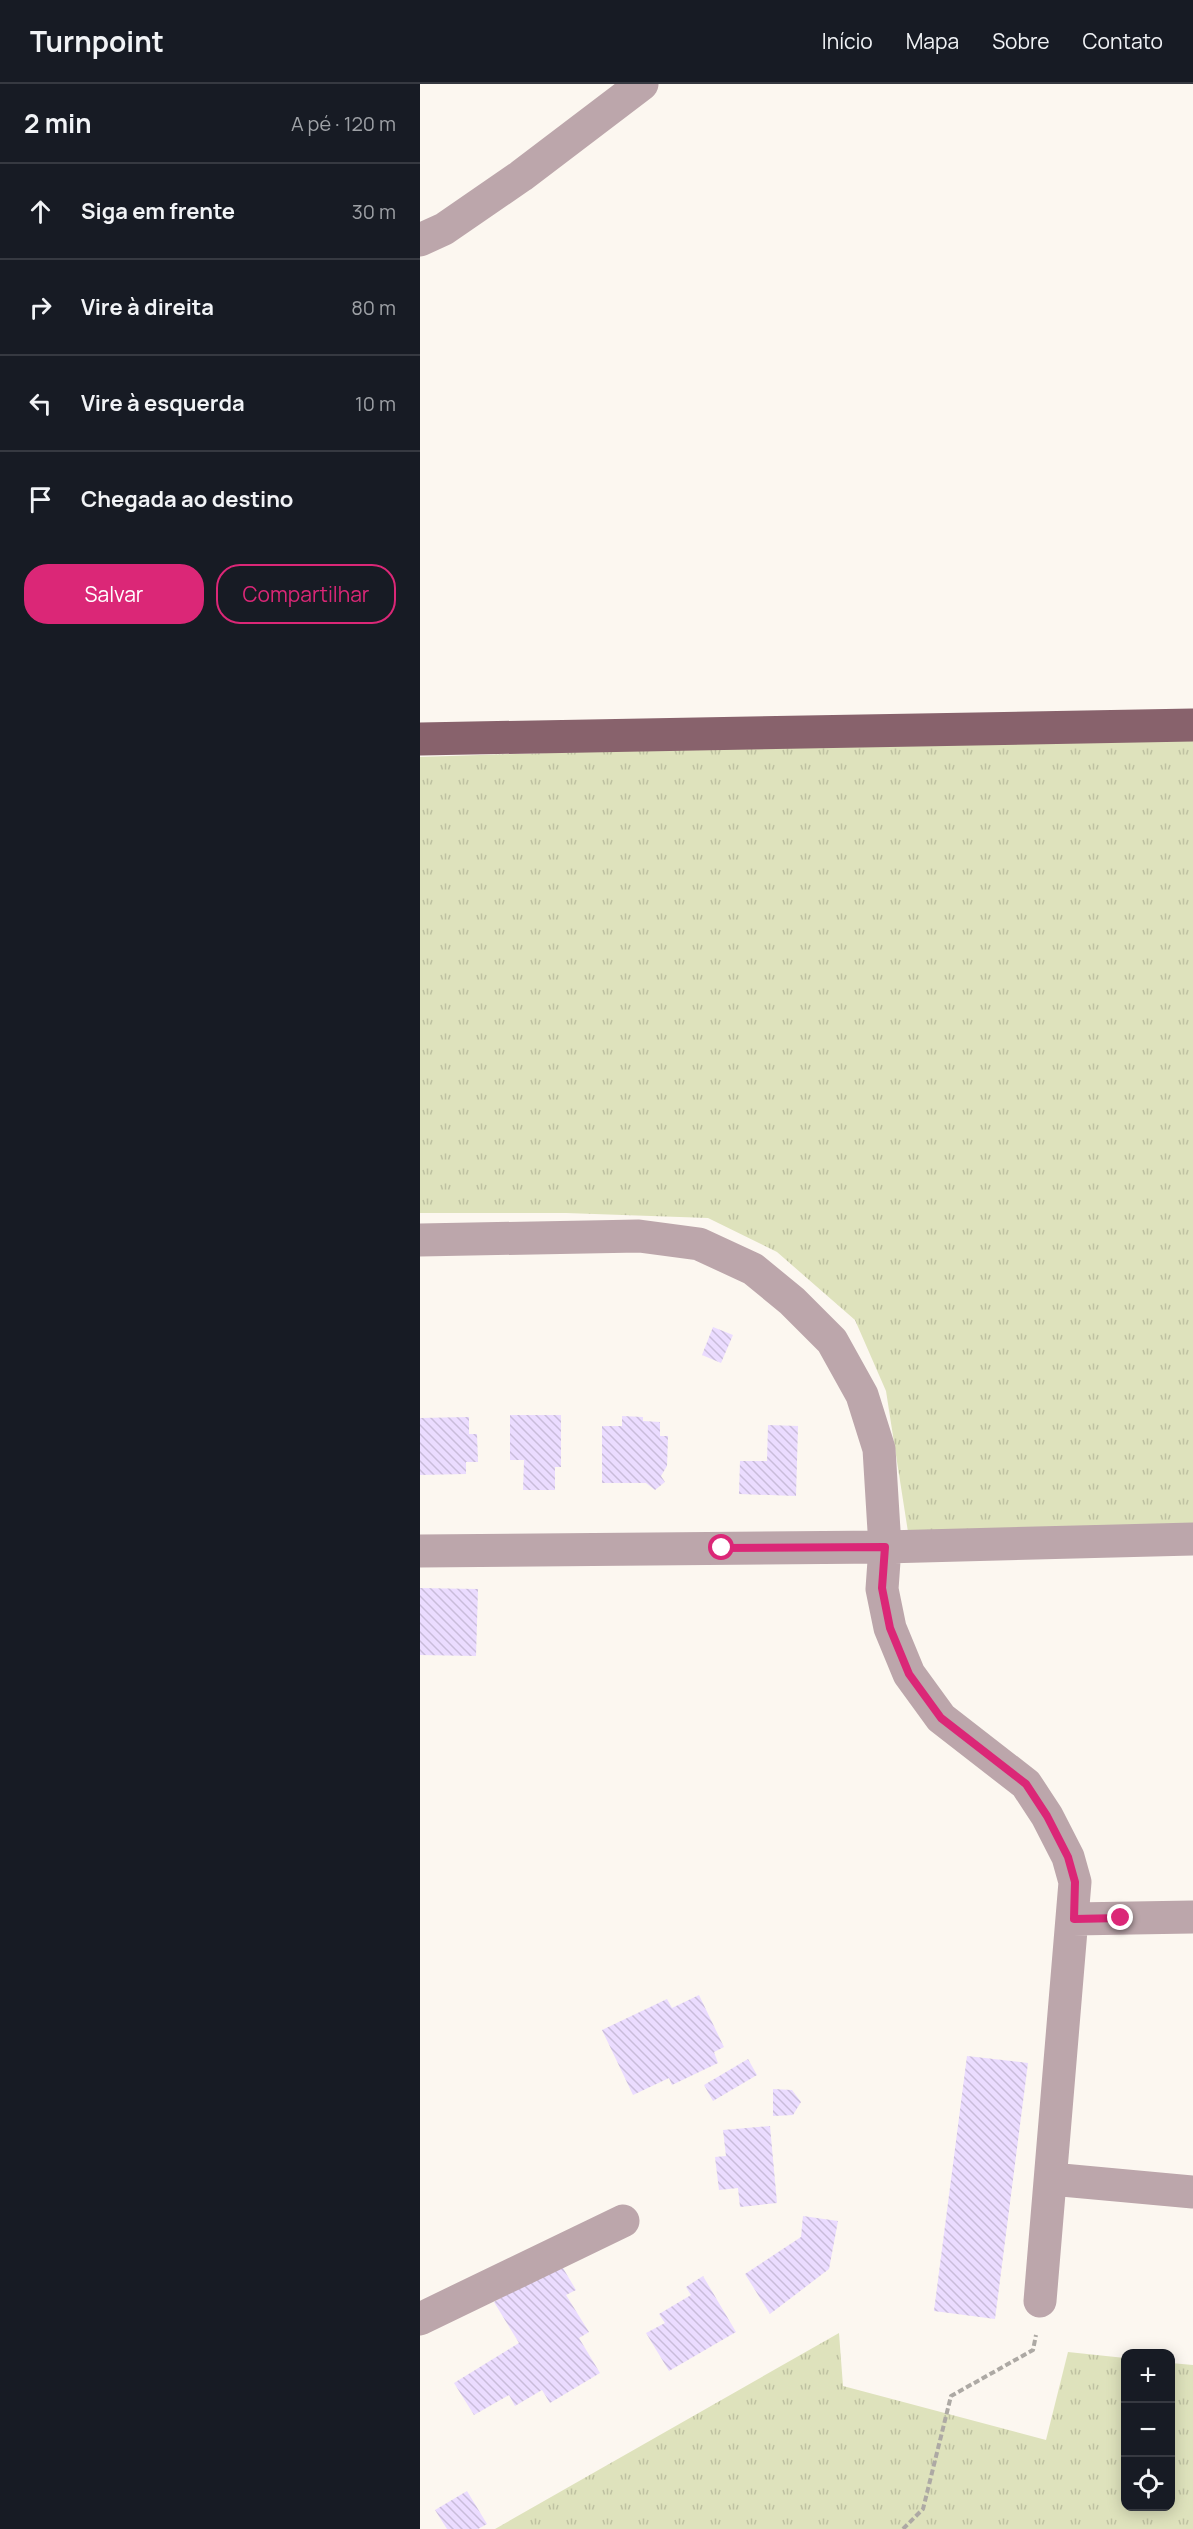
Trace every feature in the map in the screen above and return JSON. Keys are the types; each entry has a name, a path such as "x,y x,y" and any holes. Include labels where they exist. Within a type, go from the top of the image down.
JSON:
{"main road":[{"path":"420,739 1193,725"}],"street":[{"path":"420,240 444,229 520,176 640,85"},
{"path":"420,1240 639,1236 699,1244 753,1269 792,1300 832,1341 862,1395 879,1449 885,1547 882,1588 890,1628 909,1674 941,1718 1026,1784 1047,1816 1068,1857 1075,1882 1074,1919 1040,2301"},
{"path":"420,1551 885,1547 1193,1539"},
{"path":"1074,1919 1193,1917"},
{"path":"1051,2179 1193,2192"},
{"path":"420,2319 623,2221"}],"path":[{"path":"903,2529 923,2509 951,2396 1034,2350 1040,2301"}],"green space":[{"path":"1193,735 1193,1528 908,1532 886,1391 855,1320 777,1252 708,1218 566,1213 420,1213 420,757 950,740"},
{"path":"839,2333 843,2386 1046,2440 1068,2352 1121,2358 1121,2511 1175,2511 1175,2363 1193,2365 1193,2529 495,2529"}],"building":[{"path":"713,1327 733,1335 721,1363 702,1355"},
{"path":"510,1415 561,1415 561,1467 555,1467 555,1490 523,1490 524,1460 510,1460"},
{"path":"622,1416 643,1417 643,1421 660,1422 660,1436 668,1436 667,1466 661,1476 665,1482 655,1490 646,1483 602,1483 602,1426 622,1426"},
{"path":"469,1417 469,1434 477,1434 478,1462 466,1462 466,1474 420,1475 420,1418"},
{"path":"768,1425 798,1426 796,1496 739,1494 740,1461 767,1461"},
{"path":"420,1588 478,1589 476,1656 420,1655"},
{"path":"699,1995 724,2047 714,2052 718,2063 672,2085 669,2078 633,2095 602,2030 667,1999 672,2008"},
{"path":"967,2056 1028,2063 995,2319 934,2311"},
{"path":"748,2059 757,2075 713,2101 704,2085"},
{"path":"773,2089 792,2090 801,2102 793,2115 773,2116"},
{"path":"770,2126 777,2203 740,2207 738,2188 719,2190 715,2157 726,2156 723,2130"},
{"path":"803,2216 838,2221 829,2269 770,2314 745,2274 801,2237"},
{"path":"560,2263 576,2290 566,2295 589,2332 579,2338 600,2373 550,2403 542,2390 515,2406 509,2395 474,2415 454,2383 519,2343 494,2302"},
{"path":"703,2276 736,2332 669,2371 646,2333 665,2323 659,2314 691,2295 686,2287"},
{"path":"467,2491 487,2524 478,2529 447,2529 435,2510"}],"route":[{"path":"722,1548 885,1547 882,1588 890,1628 909,1674 941,1718 1026,1784 1047,1816 1068,1857 1075,1882 1074,1919 1121,1918"}]}
